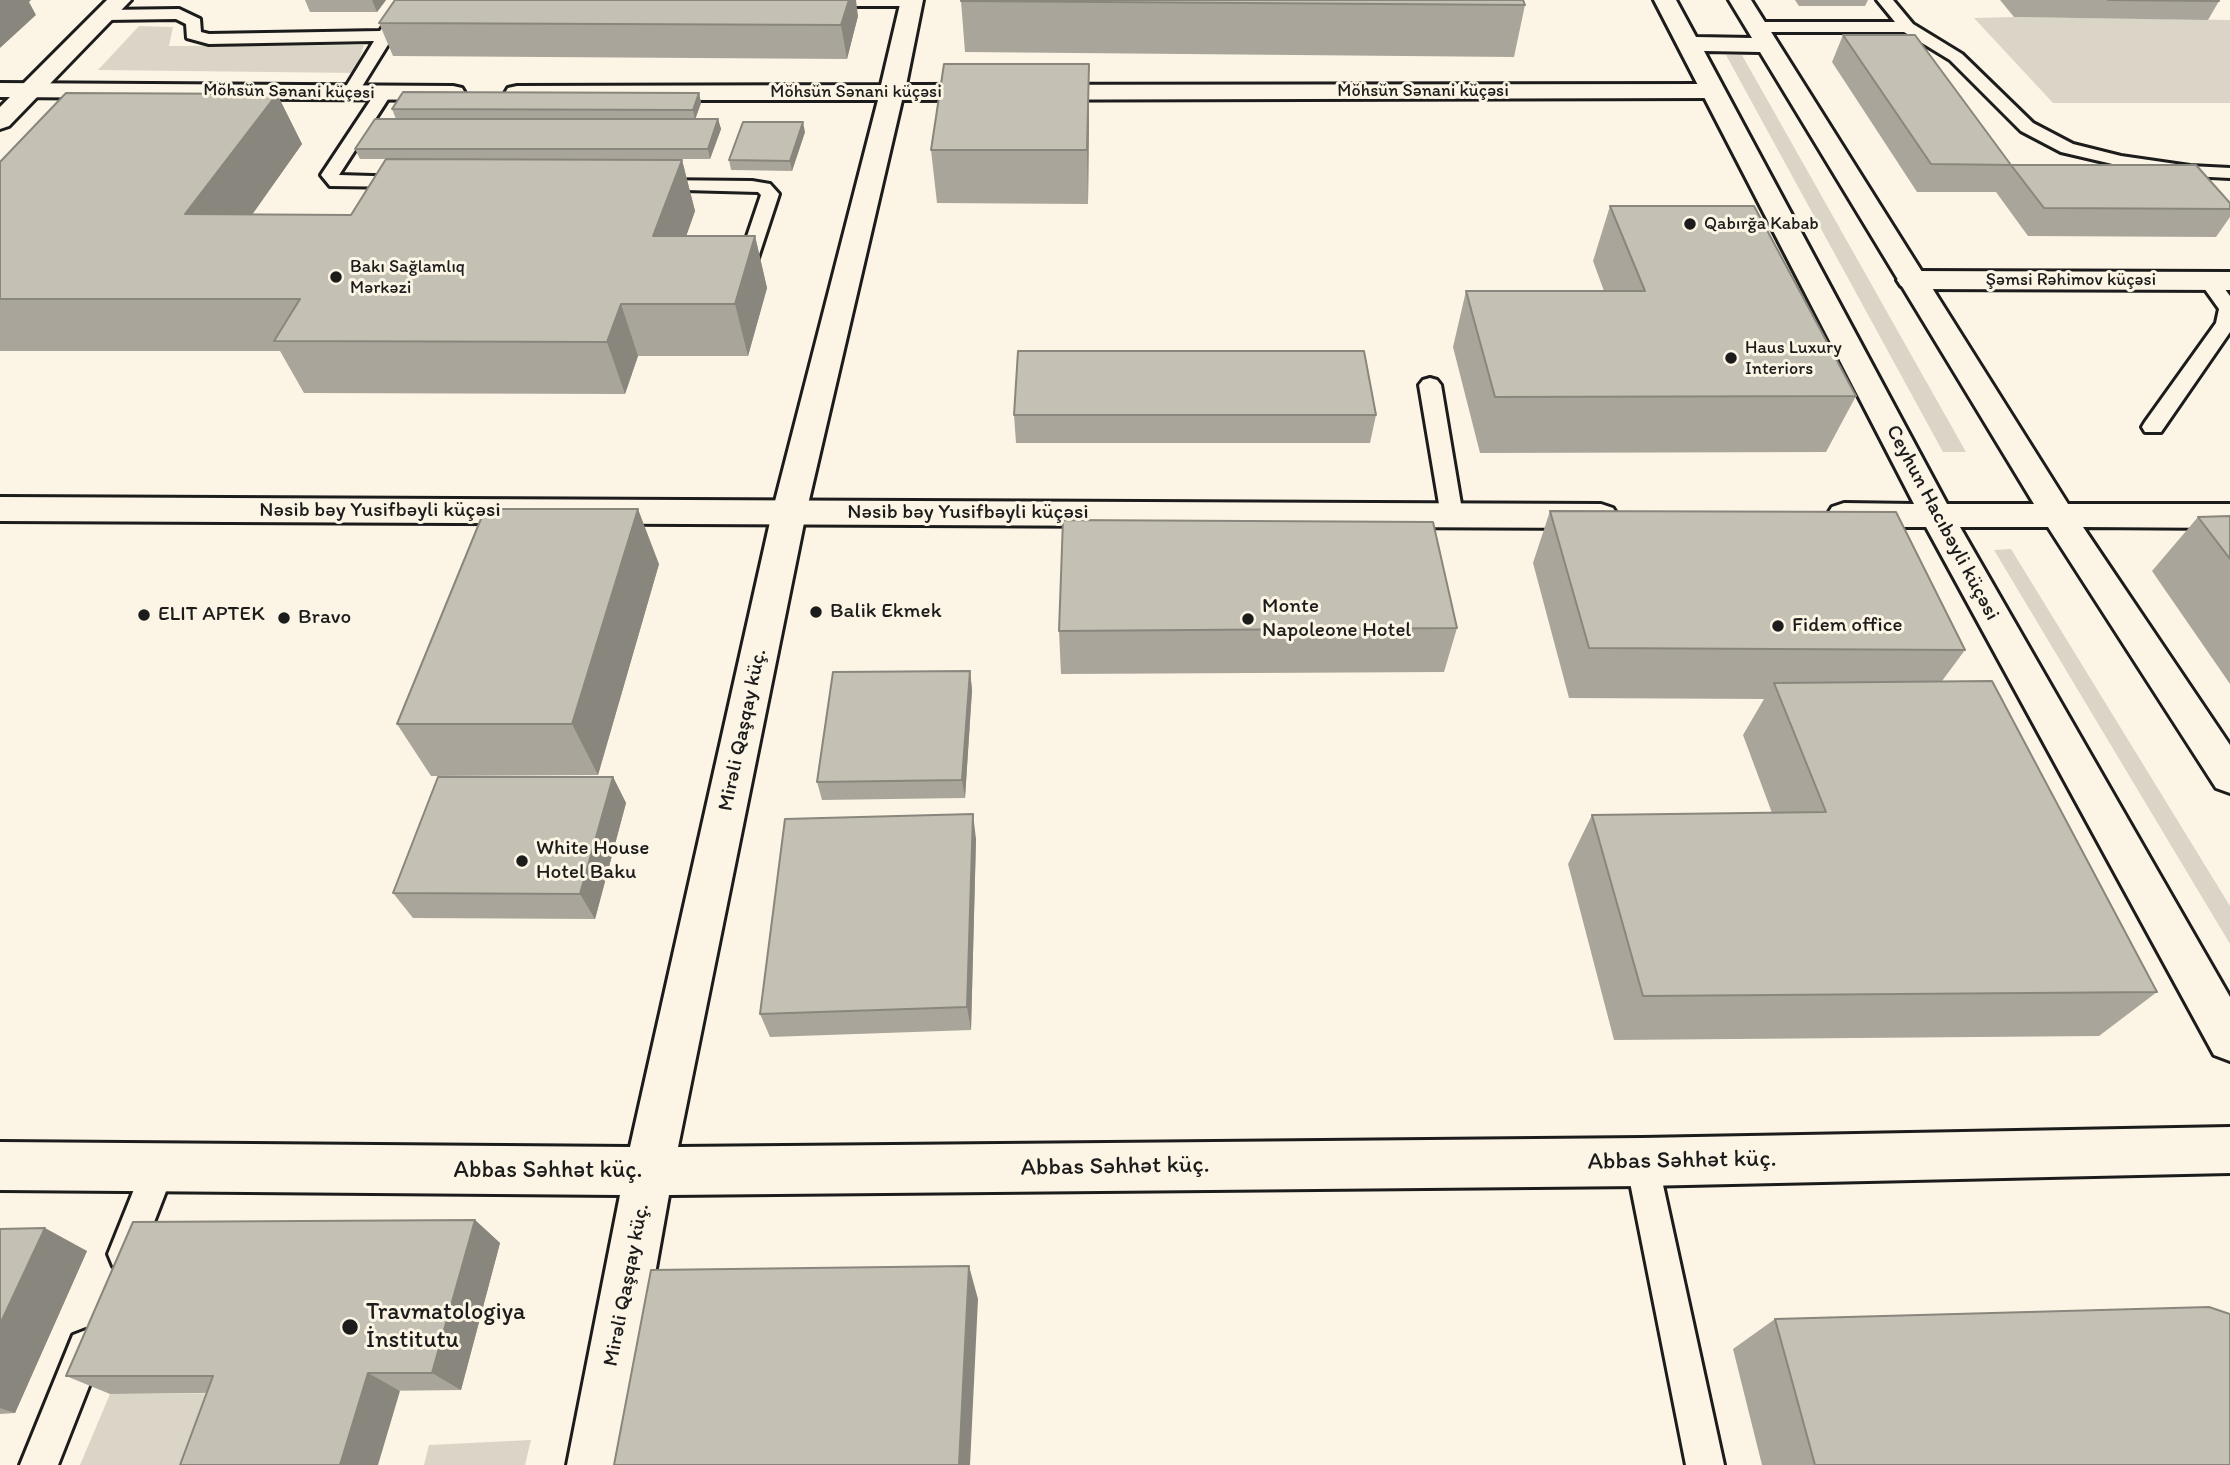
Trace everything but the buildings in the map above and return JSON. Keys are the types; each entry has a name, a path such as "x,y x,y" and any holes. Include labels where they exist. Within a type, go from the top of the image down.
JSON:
{"street":[{"name":"Ceyhun Hacıbəyli küçəsi","path":"1665,0 1937,515 2230,1040"},
{"path":"1740,0 2057,516 2230,777"},
{"name":"Mirəli Qaşqay küç.","path":"594,1465 649,1171 789,513 912,1"},
{"path":"0,121 113,7"},
{"path":"1688,44 1760,36"},
{"name":"Möhsün Sənani küçəsi","path":"0,90 350,93 1712,91"},
{"name":"Şəmsi Rəhimov küçəsi","path":"1911,280 2220,281"},
{"name":"Nəsib bəy Yusifbəyli küçəsi","path":"0,509 1630,516"},
{"path":"1809,515 2230,516"},
{"name":"Abbas Səhhət küç.","path":"0,1166 649,1171 1642,1162 2230,1150"}],"lane":[{"path":"1885,0 1907,27 1955,57 2027,127 2047,138 2067,148 2121,161 2190,172 2230,173"},
{"path":"350,93 385,36 412,1"},
{"path":"802,1 912,1"},
{"path":"113,7 179,14 194,22 193,35 209,39 385,36"},
{"path":"1760,36 1907,27"},
{"path":"384,93 330,175 336,182 419,182"},
{"path":"2190,172 2206,188"},
{"path":"641,185 764,188 770,194 748,263"},
{"path":"2153,427 2226,323 2229,309 2220,281"},
{"path":"1430,385 1452,516"},
{"path":"1642,1162 1705,1465"},
{"path":"115,1279 159,1168"},
{"path":"39,1465 100,1316"}],"shaded area":[{"path":"1974,18 2230,20 2230,103 2053,103"},
{"path":"139,26 173,27 169,46 364,45 355,73 98,70"},
{"path":"1726,55 1742,55 1966,452 1943,452"},
{"path":"2011,549 2230,906 2230,944 1994,550"},
{"path":"251,1393 226,1465 80,1465 110,1394"},
{"path":"531,1440 525,1465 424,1465 429,1445"}],"place":[{"name":"Qabırğa Kabab","path":"1690,224"},
{"name":"Bakı Sağlamlıq Mərkəzi","path":"336,277"},
{"name":"Haus Luxury Interiors","path":"1731,358"},
{"name":"Balik Ekmek","path":"816,612"},
{"name":"ELIT APTEK","path":"144,615"},
{"name":"Bravo","path":"284,618"},
{"name":"Monte Napoleone Hotel","path":"1248,619"},
{"name":"Fidem office","path":"1778,626"},
{"name":"White House Hotel Baku","path":"522,861"},
{"name":"Travmatologiya İnstitutu","path":"350,1327"}]}
